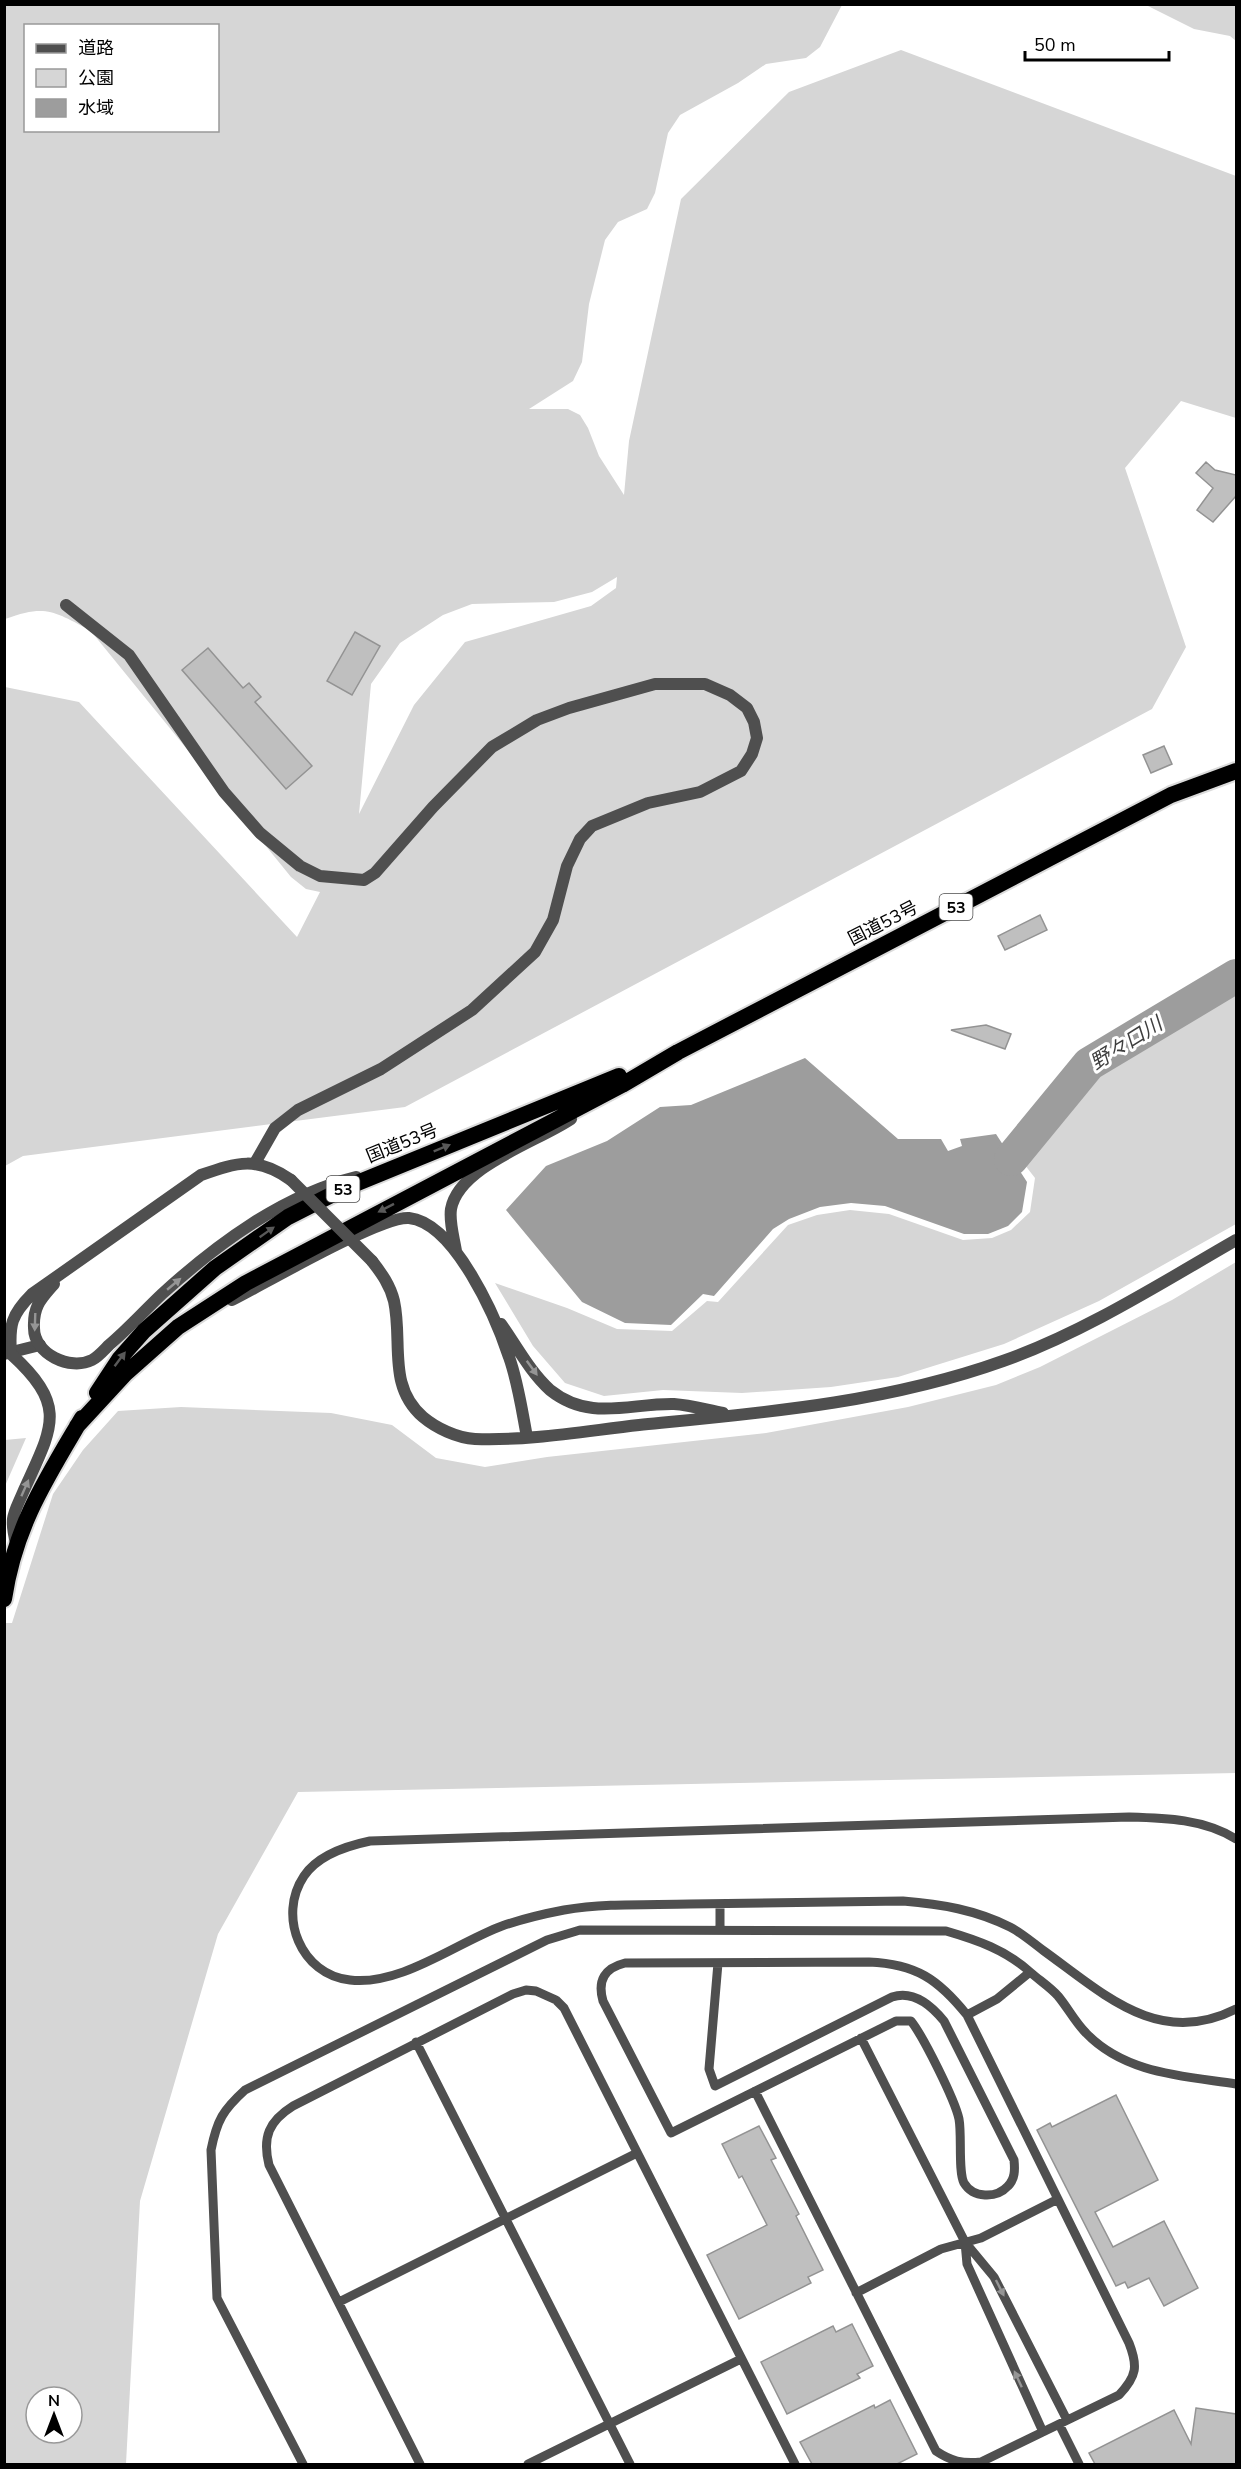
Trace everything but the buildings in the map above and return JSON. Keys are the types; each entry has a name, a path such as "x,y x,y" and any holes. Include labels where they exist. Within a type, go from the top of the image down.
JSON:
{"highway":[{"name":"国道53号","path":"77,1426 125,1374 178,1327 246,1283 622,1085 678,1052 1171,795 1236,771"},
{"name":"国道53号","path":"4,1599 16,1542 40,1487 120,1358 144,1331 215,1268 288,1217 345,1188 678,1052"}],"street":[{"path":"66,605 129,655 224,792 260,833 300,866 320,876 364,880 375,873 433,807 492,747 537,720 569,708 655,684 705,684 730,695 747,708 754,722 757,738 752,754 741,771 700,792 648,803 592,826 580,839 567,866 553,920 535,952 472,1010 381,1069 298,1110 275,1128 255,1163"},
{"path":"456,1251 451,1210 460,1188 477,1170 554,1131 622,1085"},
{"path":"8,1354 10,1332 17,1309 32,1294 201,1176 231,1165 255,1163 273,1167 291,1180 372,1261 388,1282 394,1303 397,1365 405,1396 423,1417 445,1431 472,1439 527,1437 739,1416 844,1402 942,1380 1004,1361 1065,1334 1144,1293 1236,1240"},
{"path":"62,1273 36,1306 33,1330 40,1346 57,1360 77,1365 93,1359 131,1326 161,1295 216,1250 273,1211 329,1184 390,1169"},
{"path":"178,1327 378,1226 408,1218 430,1226 456,1251 486,1303 532,1370 551,1390 578,1405 606,1410 674,1404 739,1416"},
{"path":"486,1303 509,1358 527,1437"},
{"path":"8,1354 40,1346"},
{"path":"8,1354 34,1374 49,1400 51,1419 44,1443 11,1522 16,1542"}],"lane":[{"path":"1236,1839 1227,1833 1191,1822 1129,1817 370,1841 352,1845 316,1862 304,1876 295,1894 292,1912 294,1932 301,1948 312,1962 331,1975 349,1980 370,1980 417,1966 502,1926 584,1907 903,1901 935,1904 966,1910 1012,1928 1083,1979 1142,2015 1171,2023 1200,2023 1219,2018 1236,2009"},
{"path":"720,1904 720,1930"},
{"path":"303,2464 217,2298 211,2150 215,2129 224,2109 245,2090 563,1934 580,1930 945,1931 976,1940 1014,1958 1057,1995 1085,2033 1103,2048 1127,2062 1159,2072 1236,2084"},
{"path":"718,1963 709,2069 715,2086 892,1997 909,1995 926,2003 944,2021 1014,2160 1014,2175 1009,2186 999,2193 988,2195 976,2193 966,2185 962,2174 962,2146 956,2108 910,2020 896,2020 671,2133 603,2001 600,1992 604,1973 613,1966 625,1963 718,1963 889,1963 931,1977 949,1992 967,2015 1130,2343 1135,2372 1130,2384 1119,2395 981,2462 966,2464 954,2462 936,2451 755,2091"},
{"path":"967,2015 997,1999 1030,1972"},
{"path":"420,2464 269,2165 265,2150 267,2136 280,2114 293,2106 416,2042 513,1994 526,1990 546,1994 564,2008 795,2464"},
{"path":"861,2038 965,2242 994,2277 1063,2422 1079,2464"},
{"path":"416,2042 630,2464"},
{"path":"339,2302 637,2152"},
{"path":"856,2293 940,2248 981,2238 1058,2199"},
{"path":"965,2242 967,2264 1043,2432"},
{"path":"528,2464 741,2358"}],"green space":[{"path":"4,5 842,5 820,47 806,58 766,64 738,83 680,115 668,133 655,193 647,209 618,222 605,240 589,304 582,362 573,381 529,409 568,409 580,415 599,456 624,495 629,441 681,199 789,92 901,50 1236,176 1236,418 1181,401 1125,468 1186,647 1152,709 405,1107 23,1156 5,1166 5,687 79,702 297,937 320,892 306,889 291,877 90,630 58,614 40,611 5,619","holes":["617,577 616,588 591,606 465,642 414,705 359,814 371,684 400,643 443,615 472,604 554,602 592,592"]},
{"path":"1146,5 1236,5 1236,41 1230,36 1194,29"},
{"path":"1236,988 1236,1224 1099,1301 1004,1344 898,1377 831,1387 742,1393 663,1390 604,1396 565,1383 533,1346 495,1283 567,1308 617,1329 672,1331 707,1301 718,1302 788,1225 817,1215 850,1210 889,1214 963,1240 992,1238 1011,1230 1030,1212 1035,1178 1021,1160 1098,1068"},
{"path":"1236,1262 1236,1773 298,1792 218,1934 140,2201 126,2464 5,2464 5,1623 12,1623 53,1494 83,1450 118,1411 181,1407 331,1413 392,1425 436,1458 485,1467 547,1457 766,1433 908,1407 996,1385 1040,1367 1172,1300"},
{"path":"26,1438 5,1486 5,1440"}],"water":[{"path":"805,1058 898,1139 941,1139 948,1151 962,1146 960,1139 996,1134 1027,1182 1022,1212 1008,1226 988,1234 964,1234 885,1206 851,1203 820,1207 789,1219 773,1229 714,1296 703,1294 671,1325 625,1323 582,1302 506,1210 546,1166 607,1141 660,1107 691,1105"}],"waterway":[{"name":"野々口川","path":"1011,1159 1089,1064 1236,976"}]}
